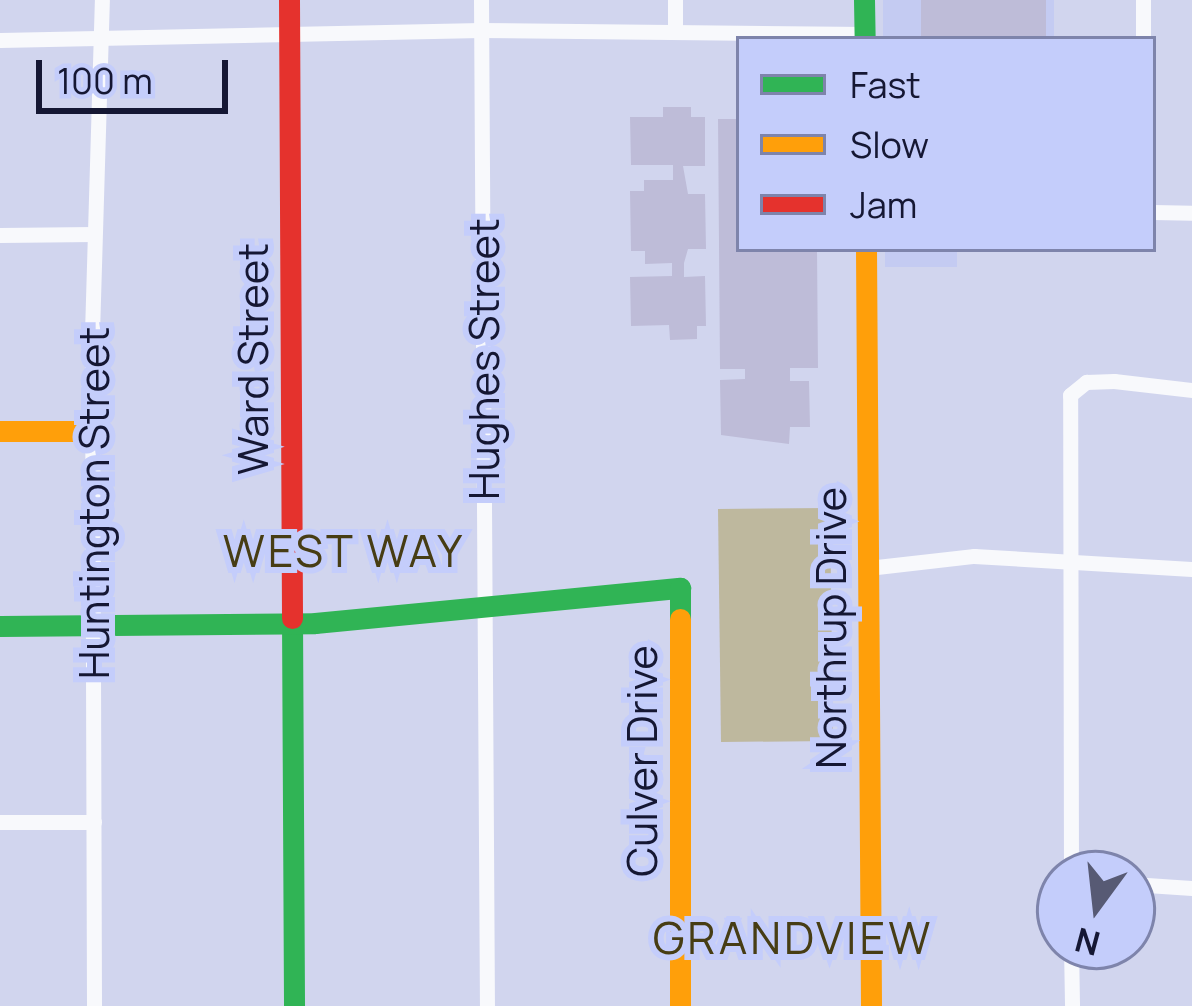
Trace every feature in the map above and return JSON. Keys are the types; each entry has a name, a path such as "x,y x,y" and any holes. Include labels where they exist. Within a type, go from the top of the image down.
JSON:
{"street":[{"name":"Huntington Street","path":"94,1006 92,431 102,0"},
{"name":"Ward Street","path":"289,0 294,1006"},
{"name":"Hughes Street","path":"481,0 487,1006"},
{"path":"675,0 675,32"},
{"path":"864,0 865,36"},
{"path":"1143,0 1143,36"},
{"path":"0,40 289,39 481,30 827,36"},
{"path":"1156,212 1192,213"},
{"path":"0,235 94,234"},
{"name":"Northrup Drive","path":"866,252 871,1006"},
{"path":"1071,850 1070,394 1086,382 1114,381 1192,390"},
{"path":"0,431 92,431"},
{"path":"868,568 974,556 1071,558 1192,569"},
{"name":"Culver Drive","path":"485,606 680,588 680,1006"},
{"path":"0,626 292,623 485,606"},
{"path":"0,822 94,822"},
{"path":"1156,886 1192,888"},
{"path":"1071,970 1072,1006"}],"shaded area":[{"path":"883,0 1054,0 1054,36 883,36"},
{"path":"885,252 957,252 957,267 885,267"},
{"path":"830,508 833,741 721,742 718,509"}],"building":[{"path":"921,0 1046,0 1046,36 921,36"},
{"path":"663,107 691,107 691,117 705,117 705,166 683,166 688,194 705,194 706,249 688,249 684,263 684,277 705,276 706,326 697,326 697,339 670,340 669,325 631,326 630,277 672,276 672,263 645,264 645,251 631,251 630,191 644,191 644,180 673,180 673,165 631,165 630,117 663,117"},
{"path":"718,119 736,119 736,252 817,252 818,368 790,368 790,381 809,381 810,427 790,427 789,444 721,435 720,380 745,379 745,369 720,369"}],"traffic: fast":[{"path":"864,0 865,36"},
{"path":"0,626 315,623 680,588 680,619"},
{"path":"292,618 294,1006"}],"traffic: slow":[{"path":"866,252 871,1006"},
{"path":"0,431 92,431"},
{"path":"680,619 680,1006"}],"traffic: jam":[{"path":"289,0 292,618"}],"district":[{"name":"WEST WAY","path":"344,551"},
{"name":"GRANDVIEW","path":"793,938"}]}
